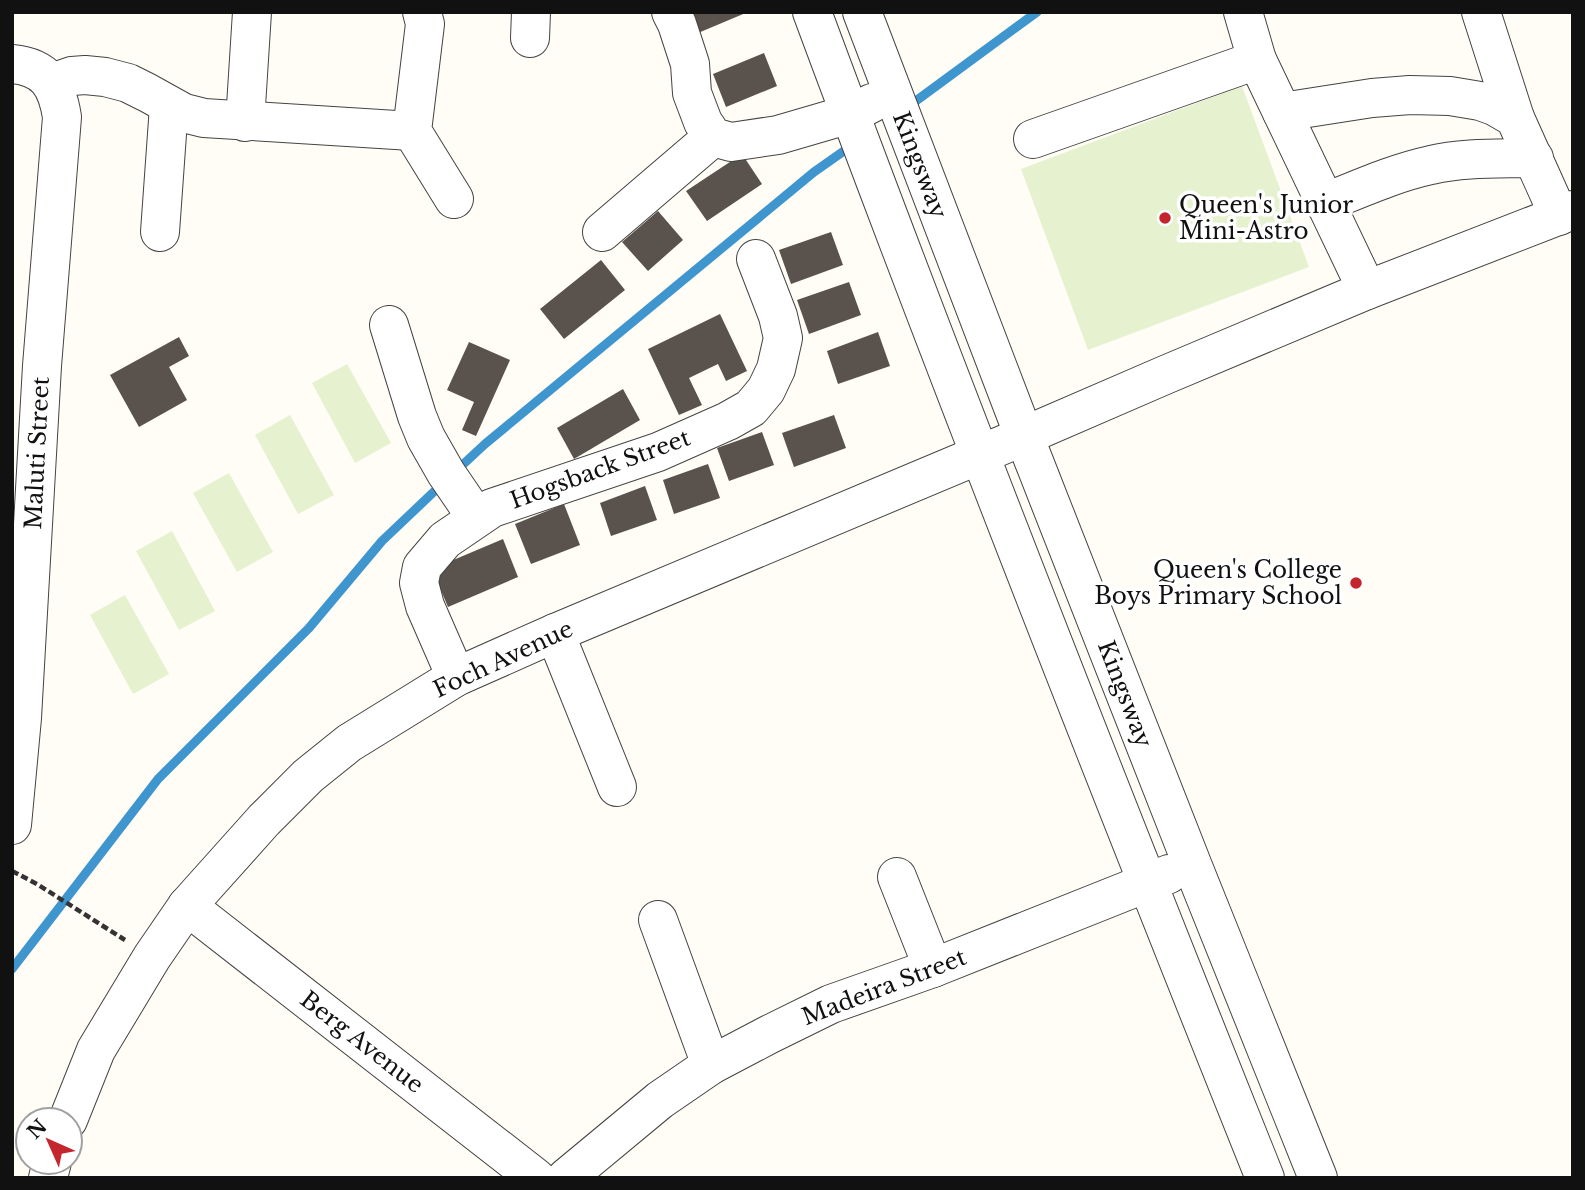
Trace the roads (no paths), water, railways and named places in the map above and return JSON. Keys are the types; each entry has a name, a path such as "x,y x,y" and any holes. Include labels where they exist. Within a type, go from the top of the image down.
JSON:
{"street":[{"path":"246,122 252,12"},
{"path":"422,12 425,24 412,131 454,199"},
{"path":"671,12 690,64 692,93 703,122 713,137 731,142 852,120 895,98"},
{"name":"Kingsway","path":"813,12 852,120 1146,883 1265,1178"},
{"name":"Kingsway","path":"862,12 1024,436 1318,1178"},
{"path":"1243,12 1257,60 1367,290"},
{"path":"1480,12 1515,117 1534,158 1566,213"},
{"path":"1033,139 1257,60"},
{"path":"12,64 24,65 52,83 85,75 128,83 184,113 204,118 412,131"},
{"name":"Maluti Street","path":"12,825 23,705 42,366 62,117 59,99 52,83"},
{"path":"1282,113 1373,98 1410,95 1450,96 1487,103 1515,117"},
{"path":"160,232 169,106"},
{"path":"602,232 713,137"},
{"path":"1324,202 1433,164 1457,160 1534,158"},
{"name":"Foch Avenue","path":"74,1106 96,1050 187,905 308,776 349,743 456,677 1367,290 1566,213"},
{"name":"Hogsback Street","path":"456,677 425,606 419,583 422,566 472,512 492,508 658,452 751,408 766,390 776,369 783,338 778,316 756,259"},
{"path":"389,325 426,438 472,512"},
{"path":"555,633 617,788"},
{"name":"Madeira Street","path":"566,1178 660,1101 711,1065 831,1004 933,968 1192,864"},
{"path":"897,877 933,968"},
{"name":"Berg Avenue","path":"187,905 536,1178"},
{"path":"658,920 711,1065"}],"waterway":[{"path":"909,106 1037,12"},
{"path":"457,470 814,172 851,146"},
{"path":"12,969 158,779 309,628 382,541 441,485"}],"place":[{"name":"Queen's Junior Mini-Astro","path":"1165,218"},
{"name":"Queen's College Boys Primary School","path":"1356,583"}]}
